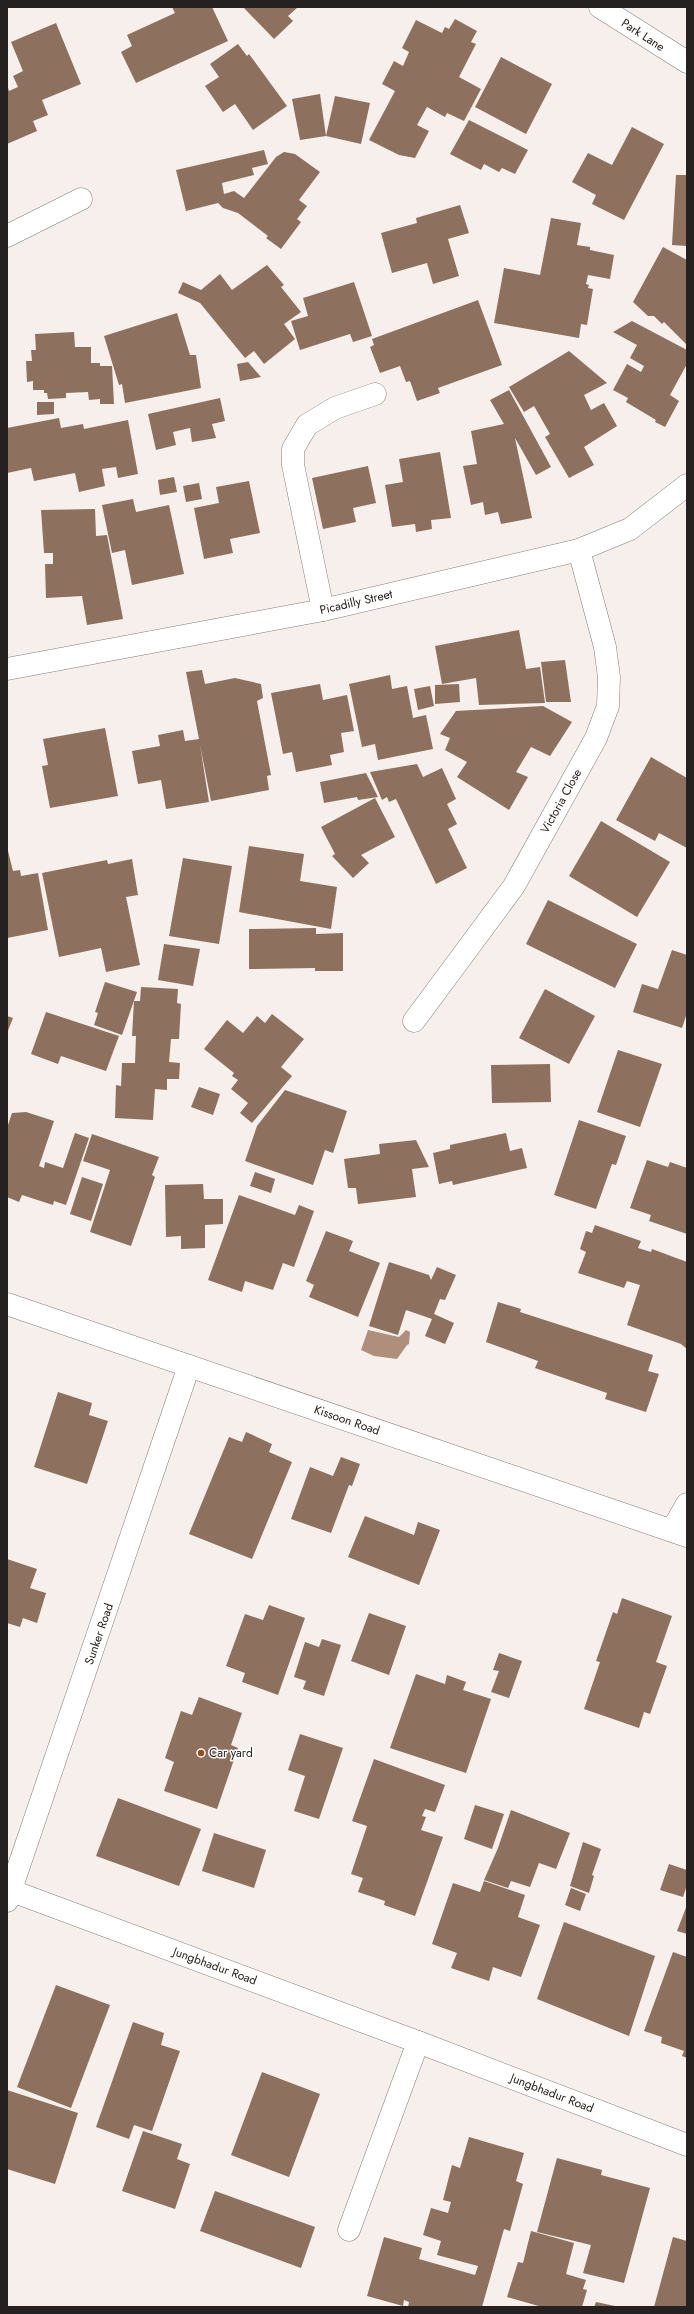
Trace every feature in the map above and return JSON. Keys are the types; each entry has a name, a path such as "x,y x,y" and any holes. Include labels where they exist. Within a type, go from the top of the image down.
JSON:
{"street":[{"name":"Park Lane","path":"600,7 687,62"},
{"path":"7,236 81,199"},
{"path":"323,610 293,465 293,449 307,425 335,408 375,394"},
{"name":"Picadilly Street","path":"7,669 323,610 579,550 630,529 687,485"},
{"name":"Victoria Close","path":"414,1021 514,886 599,732 608,706 609,677 604,647 579,550"},
{"name":"Kissoon Road","path":"7,1304 680,1533"},
{"name":"Sunker Road","path":"9,1896 189,1366"},
{"path":"680,1533 687,1504"},
{"name":"Jungbhadur Road","path":"9,1896 418,2042 687,2145"},
{"path":"349,2230 418,2042"}],"shaded area":[{"path":"368,1330 399,1337 406,1330 410,1332 409,1344 397,1359 374,1356 361,1350"}],"building":[{"path":"172,7 212,7 228,41 136,83 121,52 132,46 127,35 175,13"},
{"path":"243,7 298,7 288,16 293,21 274,39"},
{"path":"455,19 477,31 471,42 476,44 459,77 481,89 464,121 447,113 445,117 427,107 417,125 429,131 415,158 399,155 369,140 395,91 382,84 394,61 403,66 409,52 402,48 416,20 442,33 445,27 449,29"},
{"path":"56,23 81,84 42,100 48,115 33,121 37,131 7,144 7,85 9,91 18,87 13,76 23,71 11,42"},
{"path":"238,44 247,56 249,54 287,106 253,130 235,104 223,112 205,86 219,77 210,64"},
{"path":"501,57 552,84 526,134 475,107"},
{"path":"320,94 326,136 300,140 292,99"},
{"path":"335,96 370,103 361,144 326,136"},
{"path":"469,120 528,150 515,174 502,168 499,172 484,164 481,170 450,154"},
{"path":"632,127 664,144 624,220 592,204 596,195 572,182 588,153 612,165"},
{"path":"264,150 268,164 252,168 254,175 222,183 224,194 234,191 244,198 276,157 284,152 295,154 320,172 299,200 307,206 297,219 301,222 281,249 266,238 268,236 238,213 223,208 218,203 186,211 176,170"},
{"path":"676,175 687,175 687,246 672,245"},
{"path":"460,205 469,233 448,239 459,276 433,284 427,263 392,273 381,233 417,223 416,218"},
{"path":"551,218 581,223 577,245 590,247 590,250 614,255 610,279 588,275 586,284 589,285 588,288 593,289 587,325 581,324 579,338 494,323 504,268 540,275"},
{"path":"663,247 687,260 687,345 664,322 662,324 654,316 648,316 633,302"},
{"path":"267,265 284,285 281,287 301,312 284,324 295,339 264,364 254,351 245,358 200,303 178,293 183,282 201,290 220,274 232,290"},
{"path":"354,282 372,336 353,342 350,334 300,350 291,321 308,316 303,298"},
{"path":"478,300 502,365 438,388 440,393 417,401 410,381 406,382 400,366 380,373 370,347 374,345 372,339"},
{"path":"177,313 190,355 196,355 201,388 125,403 122,384 119,385 104,336"},
{"path":"632,321 687,350 687,364 670,395 679,401 665,427 626,402 628,398 613,390 627,364 641,372 644,366 630,358 637,345 613,332"},
{"path":"74,332 75,347 91,347 91,363 100,363 100,366 112,366 114,404 100,404 100,399 89,400 88,392 66,393 66,398 48,399 47,393 44,393 44,390 33,390 33,381 27,382 26,361 32,361 31,350 36,350 35,334"},
{"path":"569,351 607,383 584,395 591,410 604,403 617,426 584,447 594,465 569,478 545,437 550,434 534,406 524,412 509,387"},
{"path":"248,362 261,377 240,381 237,364"},
{"path":"509,390 551,467 536,475 515,438 532,518 501,524 498,512 485,515 483,502 471,505 463,466 477,464 471,431 504,424 490,400"},
{"path":"220,398 225,421 212,424 216,438 192,442 190,428 173,432 176,445 156,450 148,414"},
{"path":"37,402 54,402 54,414 37,415"},
{"path":"59,418 61,428 83,424 84,429 128,420 138,474 118,478 116,467 102,469 105,486 79,492 75,473 34,481 31,468 7,473 7,428"},
{"path":"440,452 451,518 431,520 432,529 416,532 415,524 392,527 385,485 403,482 399,459"},
{"path":"368,466 376,503 353,508 356,522 323,529 312,478"},
{"path":"174,477 177,492 160,495 158,480"},
{"path":"249,481 260,533 230,539 233,553 204,559 194,508 219,503 216,487"},
{"path":"199,483 202,499 186,502 183,486"},
{"path":"133,499 136,512 169,505 184,574 132,585 125,550 112,553 102,505"},
{"path":"95,509 96,536 107,535 123,619 87,625 82,596 46,598 45,564 53,564 53,553 44,553 41,510"},
{"path":"519,630 526,669 540,667 545,703 479,705 476,678 442,684 435,646"},
{"path":"565,660 571,702 546,702 541,662"},
{"path":"202,670 205,684 235,678 261,684 263,698 257,701 271,775 267,776 269,790 211,801 200,745 209,802 166,809 161,780 138,784 132,751 160,746 158,735 183,730 185,741 199,739 186,672"},
{"path":"390,675 392,689 407,686 413,718 426,715 433,749 378,760 375,744 362,747 349,684"},
{"path":"320,684 323,700 347,695 354,731 341,733 344,752 330,755 332,765 296,772 292,752 283,754 271,693"},
{"path":"459,684 460,702 435,704 435,685"},
{"path":"430,686 434,706 418,710 414,689"},
{"path":"543,706 572,722 550,756 531,747 516,772 528,777 509,810 457,777 467,762 445,750 450,738 440,734 456,711"},
{"path":"105,728 118,796 50,808 42,766 48,765 43,739"},
{"path":"651,757 687,778 687,848 659,833 655,841 616,820"},
{"path":"417,764 423,777 442,768 456,799 447,804 457,824 448,829 467,868 436,884 396,799 389,802 387,797 382,800 370,772"},
{"path":"366,773 378,797 358,800 357,797 324,803 320,782"},
{"path":"375,798 395,837 361,855 369,863 353,878 332,856 335,854 321,827"},
{"path":"601,821 670,862 637,917 569,876"},
{"path":"249,846 304,854 300,881 337,887 331,929 239,912"},
{"path":"7,847 13,871 20,870 21,876 38,873 48,930 7,938"},
{"path":"183,858 232,866 219,944 169,936"},
{"path":"132,859 138,895 126,897 140,965 106,972 101,948 59,957 42,873 107,860 108,864"},
{"path":"548,900 637,944 615,988 526,944"},
{"path":"316,928 316,934 343,933 343,971 315,971 315,968 249,969 249,929"},
{"path":"164,944 200,949 193,986 158,980"},
{"path":"672,950 687,955 687,1013 682,1028 633,1012 642,984 658,989"},
{"path":"105,982 137,992 122,1035 94,1025 98,1013 95,1012"},
{"path":"141,987 178,989 177,1003 181,1004 179,1039 171,1039 169,1062 180,1063 179,1079 167,1079 167,1090 155,1089 153,1120 115,1118 116,1085 121,1086 122,1063 135,1063 136,1036 132,1036 134,1001 140,1001"},
{"path":"545,989 595,1016 569,1064 519,1038"},
{"path":"46,1012 119,1036 106,1071 61,1056 58,1064 31,1054"},
{"path":"272,1014 304,1039 281,1067 292,1076 252,1123 240,1113 248,1103 231,1089 238,1080 232,1076 234,1073 204,1049 227,1020 243,1033 257,1016 265,1023"},
{"path":"7,1016 13,1018 7,1033"},
{"path":"618,1050 662,1064 640,1127 597,1112"},
{"path":"550,1064 551,1102 492,1103 491,1065"},
{"path":"199,1087 220,1094 213,1115 191,1107"},
{"path":"285,1090 347,1111 333,1153 325,1150 313,1185 245,1161 257,1126"},
{"path":"26,1112 54,1121 39,1166 44,1168 45,1162 63,1168 75,1133 89,1138 66,1205 54,1201 53,1205 22,1195 19,1202 7,1197 7,1128 12,1113"},
{"path":"579,1120 626,1136 616,1165 612,1164 596,1209 554,1195"},
{"path":"506,1133 510,1151 522,1148 527,1168 453,1185 452,1181 439,1184 433,1153 450,1149 450,1145"},
{"path":"92,1134 159,1157 152,1175 155,1177 131,1246 90,1232 110,1170 83,1161"},
{"path":"416,1140 429,1167 412,1169 416,1197 358,1204 356,1188 348,1188 344,1159 380,1154 379,1144"},
{"path":"647,1160 668,1167 670,1162 687,1168 687,1234 649,1221 651,1215 630,1208"},
{"path":"255,1172 275,1179 271,1193 250,1186"},
{"path":"82,1177 103,1184 91,1221 70,1214"},
{"path":"203,1184 204,1199 223,1199 223,1224 205,1225 205,1248 181,1249 181,1236 166,1237 165,1185"},
{"path":"239,1195 295,1215 299,1205 314,1211 294,1267 283,1263 273,1290 245,1281 242,1292 208,1280"},
{"path":"595,1225 641,1241 638,1248 651,1252 652,1249 687,1262 687,1349 681,1344 627,1325 640,1285 627,1281 624,1288 578,1273 586,1252 580,1249 586,1231 592,1233"},
{"path":"326,1231 353,1241 349,1251 380,1263 358,1317 309,1297 314,1285 306,1281"},
{"path":"389,1262 429,1275 431,1280 437,1267 456,1275 445,1300 440,1299 434,1314 454,1323 445,1344 425,1336 432,1319 406,1310 398,1335 369,1326"},
{"path":"498,1302 521,1309 520,1312 653,1355 648,1371 659,1374 646,1412 605,1399 607,1393 535,1368 538,1361 486,1342"},
{"path":"58,1392 92,1403 89,1415 108,1421 87,1484 34,1467"},
{"path":"246,1432 272,1444 269,1452 292,1462 252,1559 189,1534 229,1437 242,1442"},
{"path":"341,1457 360,1464 352,1486 349,1485 331,1533 291,1519 310,1467 333,1476"},
{"path":"365,1516 414,1535 418,1522 440,1530 419,1585 348,1557"},
{"path":"7,1559 37,1569 30,1588 46,1593 37,1623 23,1618 20,1627 7,1623"},
{"path":"622,1598 672,1616 656,1662 667,1666 650,1714 644,1712 639,1728 584,1709 600,1662 596,1661 613,1612 617,1614"},
{"path":"269,1605 305,1618 278,1695 242,1682 245,1673 226,1666 245,1614 263,1620"},
{"path":"369,1613 406,1626 389,1675 351,1661"},
{"path":"322,1639 341,1645 324,1696 303,1689 306,1681 294,1677 305,1642 319,1647"},
{"path":"499,1653 522,1661 509,1698 491,1692 499,1671 493,1670"},
{"path":"416,1674 445,1684 447,1675 466,1682 463,1690 491,1699 466,1773 390,1748"},
{"name":"Car yard","path":"199,1697 242,1713 231,1745 238,1748 217,1809 164,1791 174,1762 165,1758 181,1711 192,1715"},
{"path":"300,1734 343,1748 319,1819 294,1811 305,1776 288,1770"},
{"path":"374,1759 445,1785 435,1812 425,1809 422,1816 426,1817 421,1830 443,1837 415,1916 384,1905 385,1901 358,1892 363,1878 351,1874 367,1826 352,1821"},
{"path":"118,1798 201,1829 179,1886 96,1856"},
{"path":"475,1805 504,1814 492,1849 464,1839"},
{"path":"511,1810 570,1833 556,1869 539,1863 530,1887 511,1881 508,1888 484,1880 498,1848"},
{"path":"214,1833 266,1850 254,1888 202,1871"},
{"path":"583,1842 601,1849 592,1875 594,1876 589,1893 570,1886"},
{"path":"669,1864 687,1870 687,1885 683,1897 660,1890"},
{"path":"484,1881 525,1895 518,1917 540,1925 521,1977 493,1967 489,1981 451,1968 457,1953 432,1944 453,1883 480,1892"},
{"path":"571,1888 586,1894 580,1911 565,1905"},
{"path":"687,1905 687,1934 677,1931"},
{"path":"564,1922 655,1956 629,2036 537,1999"},
{"path":"673,1952 687,1957 687,2058 682,2056 684,2051 661,2043 662,2037 644,2031"},
{"path":"56,1985 110,2005 71,2108 17,2087"},
{"path":"133,2022 164,2033 161,2045 180,2051 152,2131 134,2125 129,2139 96,2127"},
{"path":"262,2072 320,2094 289,2177 231,2155"},
{"path":"7,2090 78,2113 55,2184 7,2169"},
{"path":"143,2131 182,2144 177,2159 190,2164 175,2209 122,2191"},
{"path":"469,2137 524,2153 516,2181 523,2184 510,2231 504,2229 482,2307 408,2307 409,2302 404,2300 403,2306 367,2296 384,2237 422,2248 419,2259 475,2275 478,2266 437,2255 441,2241 423,2235 431,2208 448,2213 451,2202 443,2200 452,2165 460,2168"},
{"path":"557,2158 602,2170 601,2175 650,2188 624,2283 583,2273 591,2245 537,2232"},
{"path":"215,2191 315,2227 301,2268 200,2231"},
{"path":"531,2231 574,2243 566,2274 586,2280 583,2289 587,2290 582,2307 542,2307 507,2297 518,2262 523,2263"},
{"path":"673,2237 687,2241 687,2307 654,2307"},
{"path":"596,2302 615,2306 594,2307"}],"place":[{"name":"Car yard","path":"201,1753"}]}
